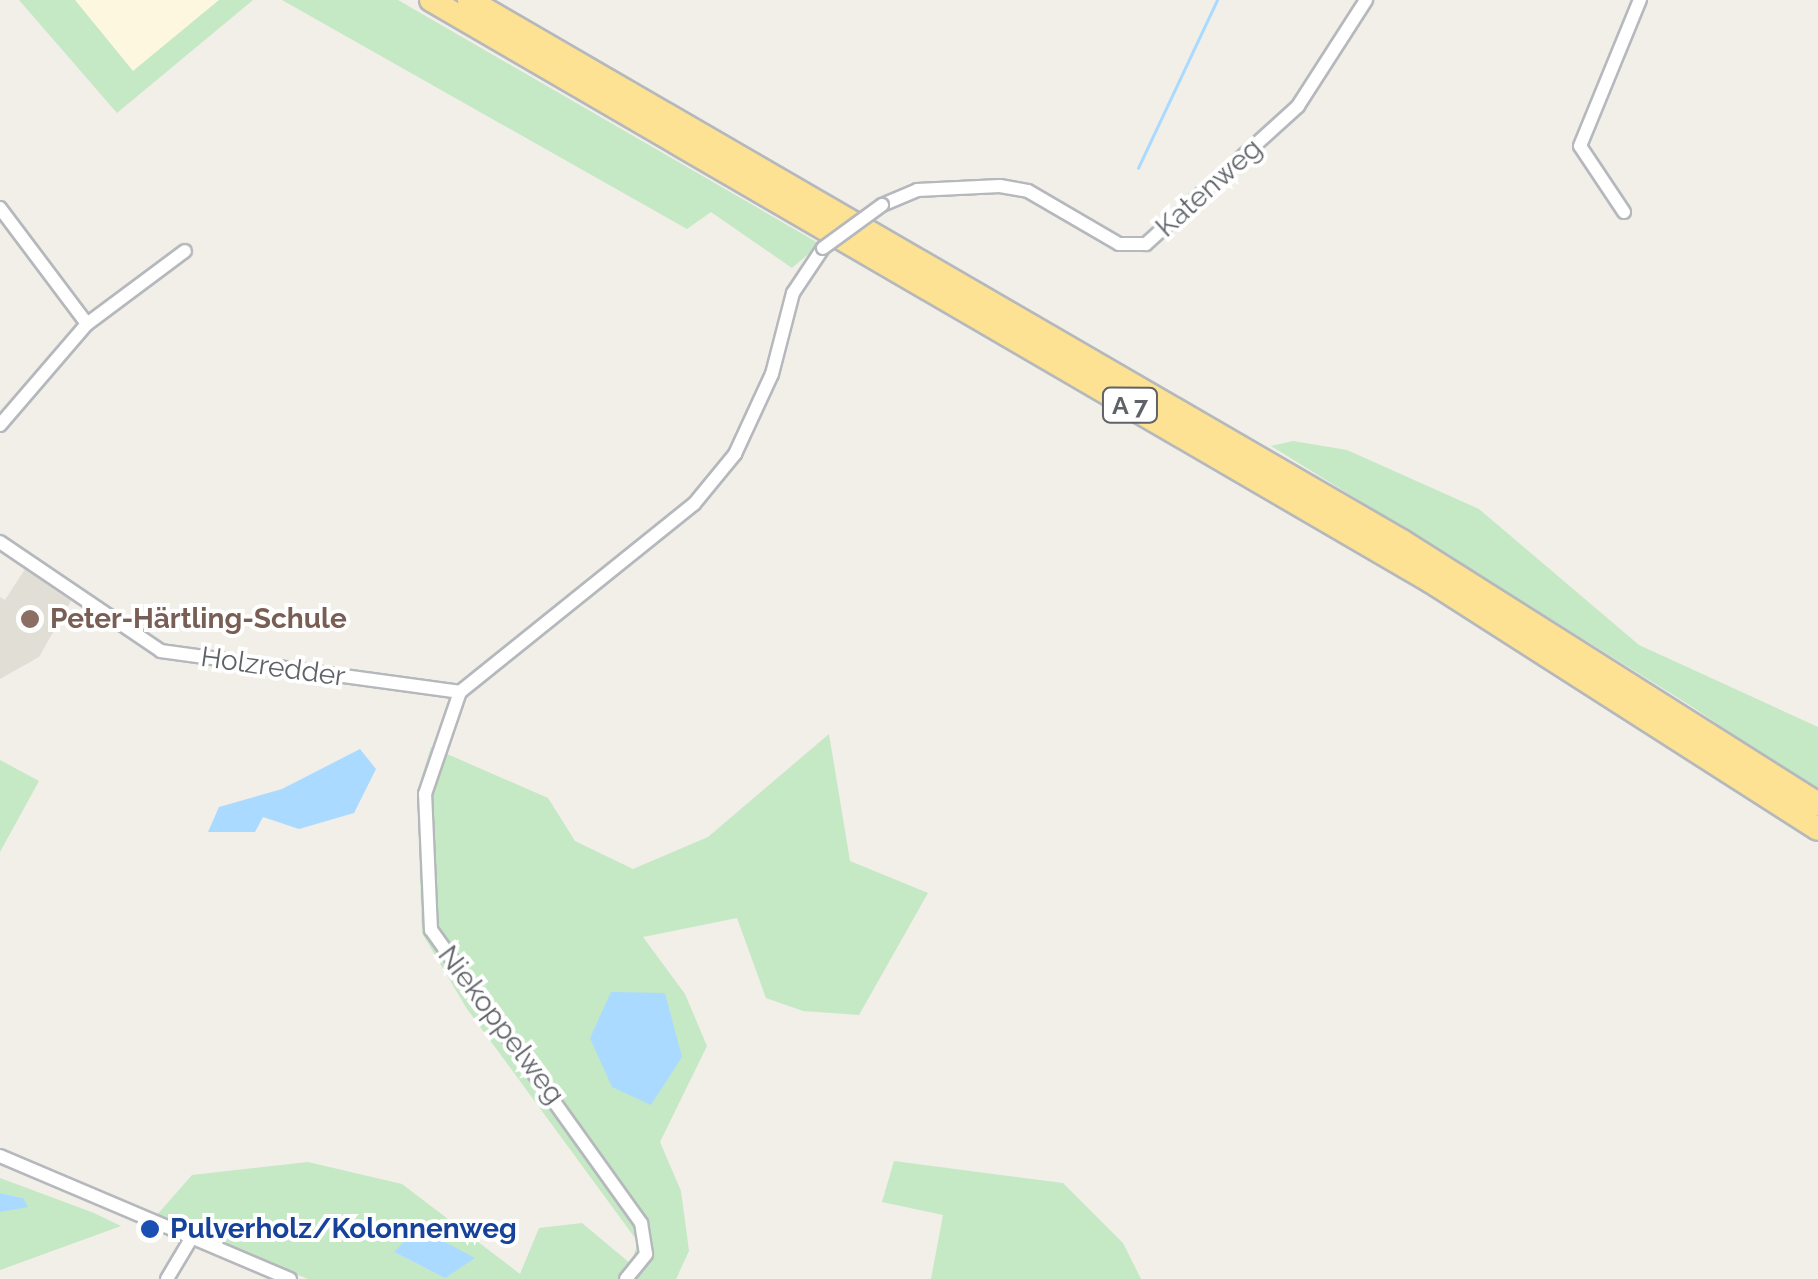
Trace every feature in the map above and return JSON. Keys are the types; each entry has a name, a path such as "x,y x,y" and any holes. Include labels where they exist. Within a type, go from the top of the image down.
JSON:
{"highway":[{"name":"A 7","path":"430,0 1430,580 1818,829"},
{"name":"A 7","path":"469,0 1402,540 1818,804"}],"street":[{"name":"Katenweg","path":"460,692 694,504 735,454 772,374 793,293 823,248 882,204 917,190 1000,186 1028,191 1119,244 1146,244 1298,106 1366,0"},
{"path":"1624,212 1580,146 1640,0"},
{"path":"0,208 87,324"},
{"path":"0,425 87,324 185,251"},
{"name":"Holzredder","path":"0,542 161,651 460,692"},
{"name":"Niekoppelweg","path":"460,692 425,794 431,930 641,1224 648,1247 626,1279"},
{"path":"0,1156 290,1279"},
{"path":"166,1279 192,1238"}],"shaded area":[{"path":"75,0 219,0 133,71"},
{"name":"Peter-Härtling-Schule","path":"25,569 71,601 39,657 0,679 0,597 5,600"}],"green space":[{"path":"19,0 75,0 133,71 219,0 253,0 117,113"},
{"path":"282,0 398,0 820,244 792,268 711,212 687,229"},
{"path":"1293,441 1347,450 1479,509 1639,645 1818,727 1818,792 1688,704 1271,446"},
{"path":"829,734 850,861 928,893 859,1015 803,1011 766,998 737,918 643,937 685,994 707,1046 660,1142 681,1191 689,1251 676,1279 308,1279 156,1216 192,1175 308,1162 402,1184 520,1274 539,1228 582,1223 631,1264 638,1242 467,1009 422,933 417,792 431,747 548,798 575,841 633,869 708,837","holes":["599,1019 651,1105 590,1038","418,1226 443,1241 445,1278 394,1252"]},
{"path":"0,760 39,781 0,852"},
{"path":"894,1161 1063,1183 1123,1243 1141,1279 931,1279 943,1215 882,1202"},
{"path":"0,1178 121,1226 0,1270 0,1212 23,1198 0,1193"}],"water":[{"path":"360,749 376,769 354,813 299,829 263,817 255,832 208,832 219,807 282,789"},
{"path":"611,992 665,993 682,1057 651,1105 612,1087 590,1038"},
{"path":"0,1193 23,1198 28,1207 0,1212"},
{"path":"418,1226 475,1258 445,1278 394,1252"}],"waterway":[{"path":"1138,168 1217,0"}],"place":[{"name":"Peter-Härtling-Schule","path":"30,619"},
{"name":"Pulverholz/Kolonnenweg","path":"150,1229"}]}
